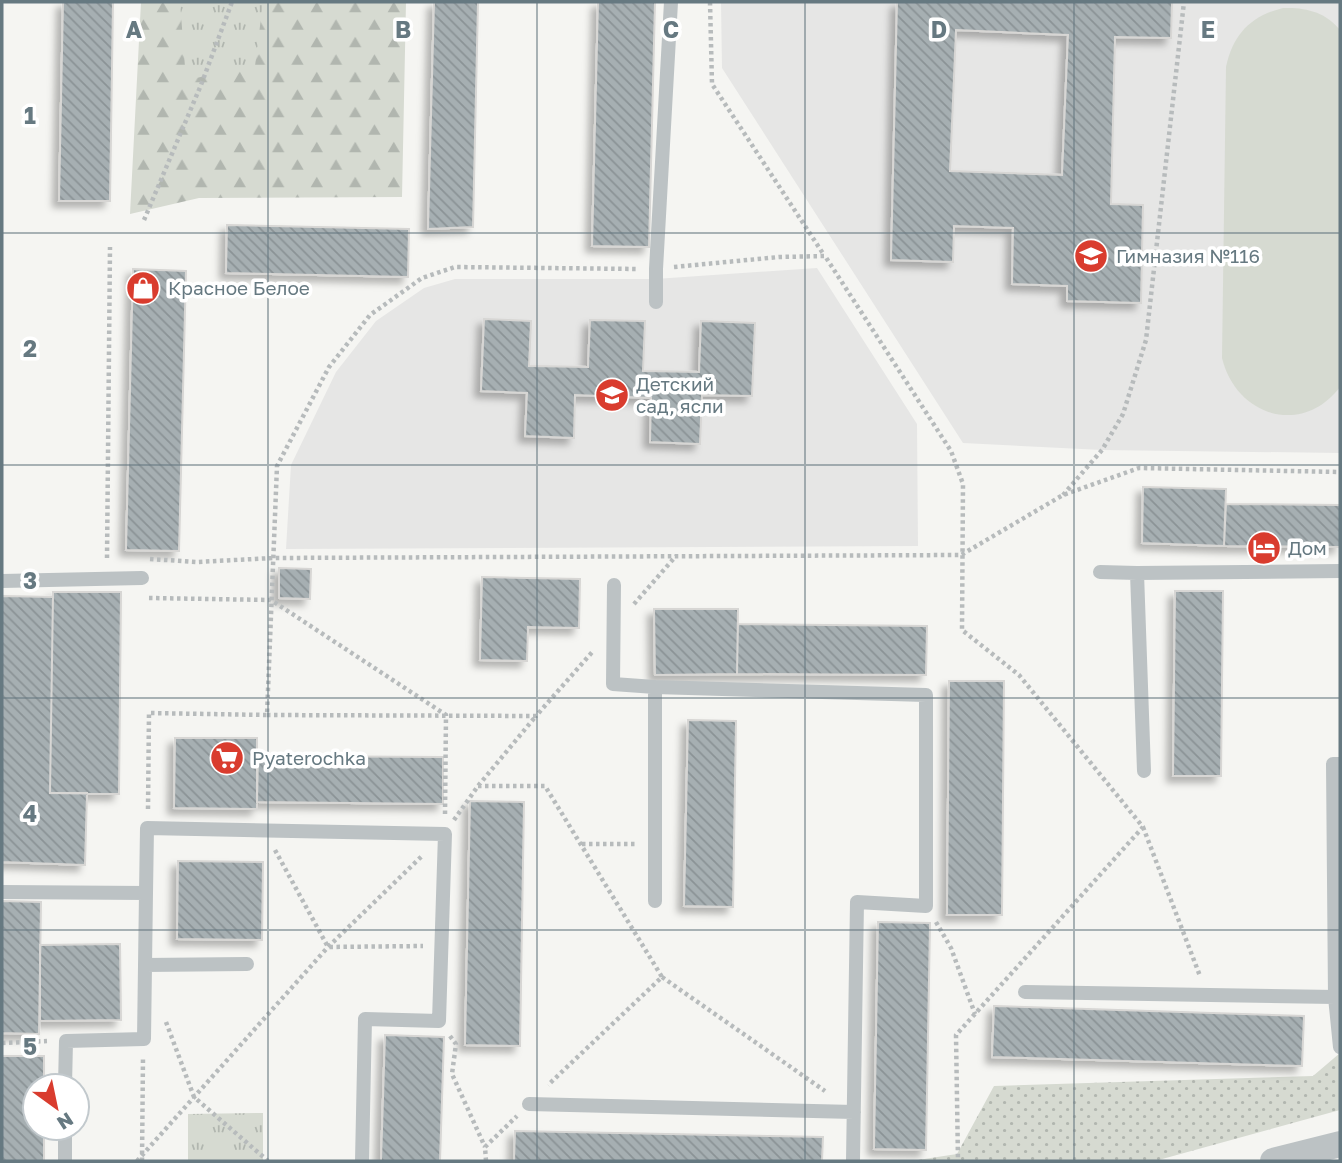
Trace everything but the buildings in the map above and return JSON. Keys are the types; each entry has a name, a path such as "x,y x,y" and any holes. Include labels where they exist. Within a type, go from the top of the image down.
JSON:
{"street":[{"path":"1273,1161 1340,1144"}],"lane":[{"path":"656,302 671,2"},
{"path":"1100,572 1340,571"},
{"path":"1137,573 1144,771"},
{"path":"2,581 142,578"},
{"path":"614,585 613,684 926,695 926,906 857,902 853,1161"},
{"path":"655,687 655,901"},
{"path":"1340,764 1334,764 1335,997 1340,1047"},
{"path":"65,1072 66,1041 144,1039 147,828 445,834 439,1021 365,1019 362,1161"},
{"path":"2,892 146,893"},
{"path":"145,965 247,964"},
{"path":"1026,992 1335,997"},
{"path":"529,1104 854,1112"},
{"path":"65,1142 65,1161"}],"path":[{"path":"144,220 201,85 232,2"},
{"path":"709,2 712,85 951,452 963,484 962,630 1019,675 1143,827 1208,995"},
{"path":"1063,495 1102,450 1123,414 1146,340 1184,2"},
{"path":"107,558 110,247"},
{"path":"267,715 277,466 329,367 370,315 422,278 455,267 656,269 779,257 825,256"},
{"path":"197,562 273,558 961,555 1063,495 1139,468 1340,472"},
{"path":"140,1159 328,947 445,834 478,786 536,716 676,556"},
{"path":"142,578 141,598 271,600 446,715"},
{"path":"147,828 149,713 536,716"},
{"path":"445,834 446,715"},
{"path":"478,786 545,786 662,976 854,1112"},
{"path":"958,1161 956,1035 1143,827"},
{"path":"264,830 328,947"},
{"path":"581,844 655,844"},
{"path":"926,906 951,948 975,1014"},
{"path":"328,947 441,946"},
{"path":"485,1147 662,976"},
{"path":"163,1013 194,1097 268,1161"},
{"path":"439,1021 456,1044 453,1074 485,1147 486,1161"},
{"path":"140,1159 144,1039"},
{"path":"2,1043 66,1041"}],"shaded area":[{"name":"Гимназия №116","path":"721,2 1340,2 1340,453 1102,450 963,443 722,68"},
{"name":"Детский сад, ясли","path":"817,268 917,424 918,546 286,549 291,465 336,372 376,321 424,288 455,279 655,279"}],"green space":[{"path":"141,2 406,2 402,197 199,198 130,214"},
{"path":"180,2 263,2 255,66 186,80"},
{"path":"1283,8 1299,8 1322,15 1340,30 1340,387 1325,402 1308,412 1290,415 1272,413 1255,406 1241,394 1230,378 1222,358 1226,67 1233,45 1245,28 1262,16"},
{"path":"1340,1053 1340,1110 1155,1161 911,1161 957,1154 994,1086 1313,1076"},
{"path":"263,1113 263,1161 188,1161 188,1114"}],"place":[{"name":"Гимназия №116","path":"1091,256"},
{"name":"Красное Белое","path":"143,288"},
{"name":"Детский сад, ясли","path":"612,395"},
{"name":"Дом","path":"1264,548"},
{"name":"Pyaterochka","path":"227,758"}]}
